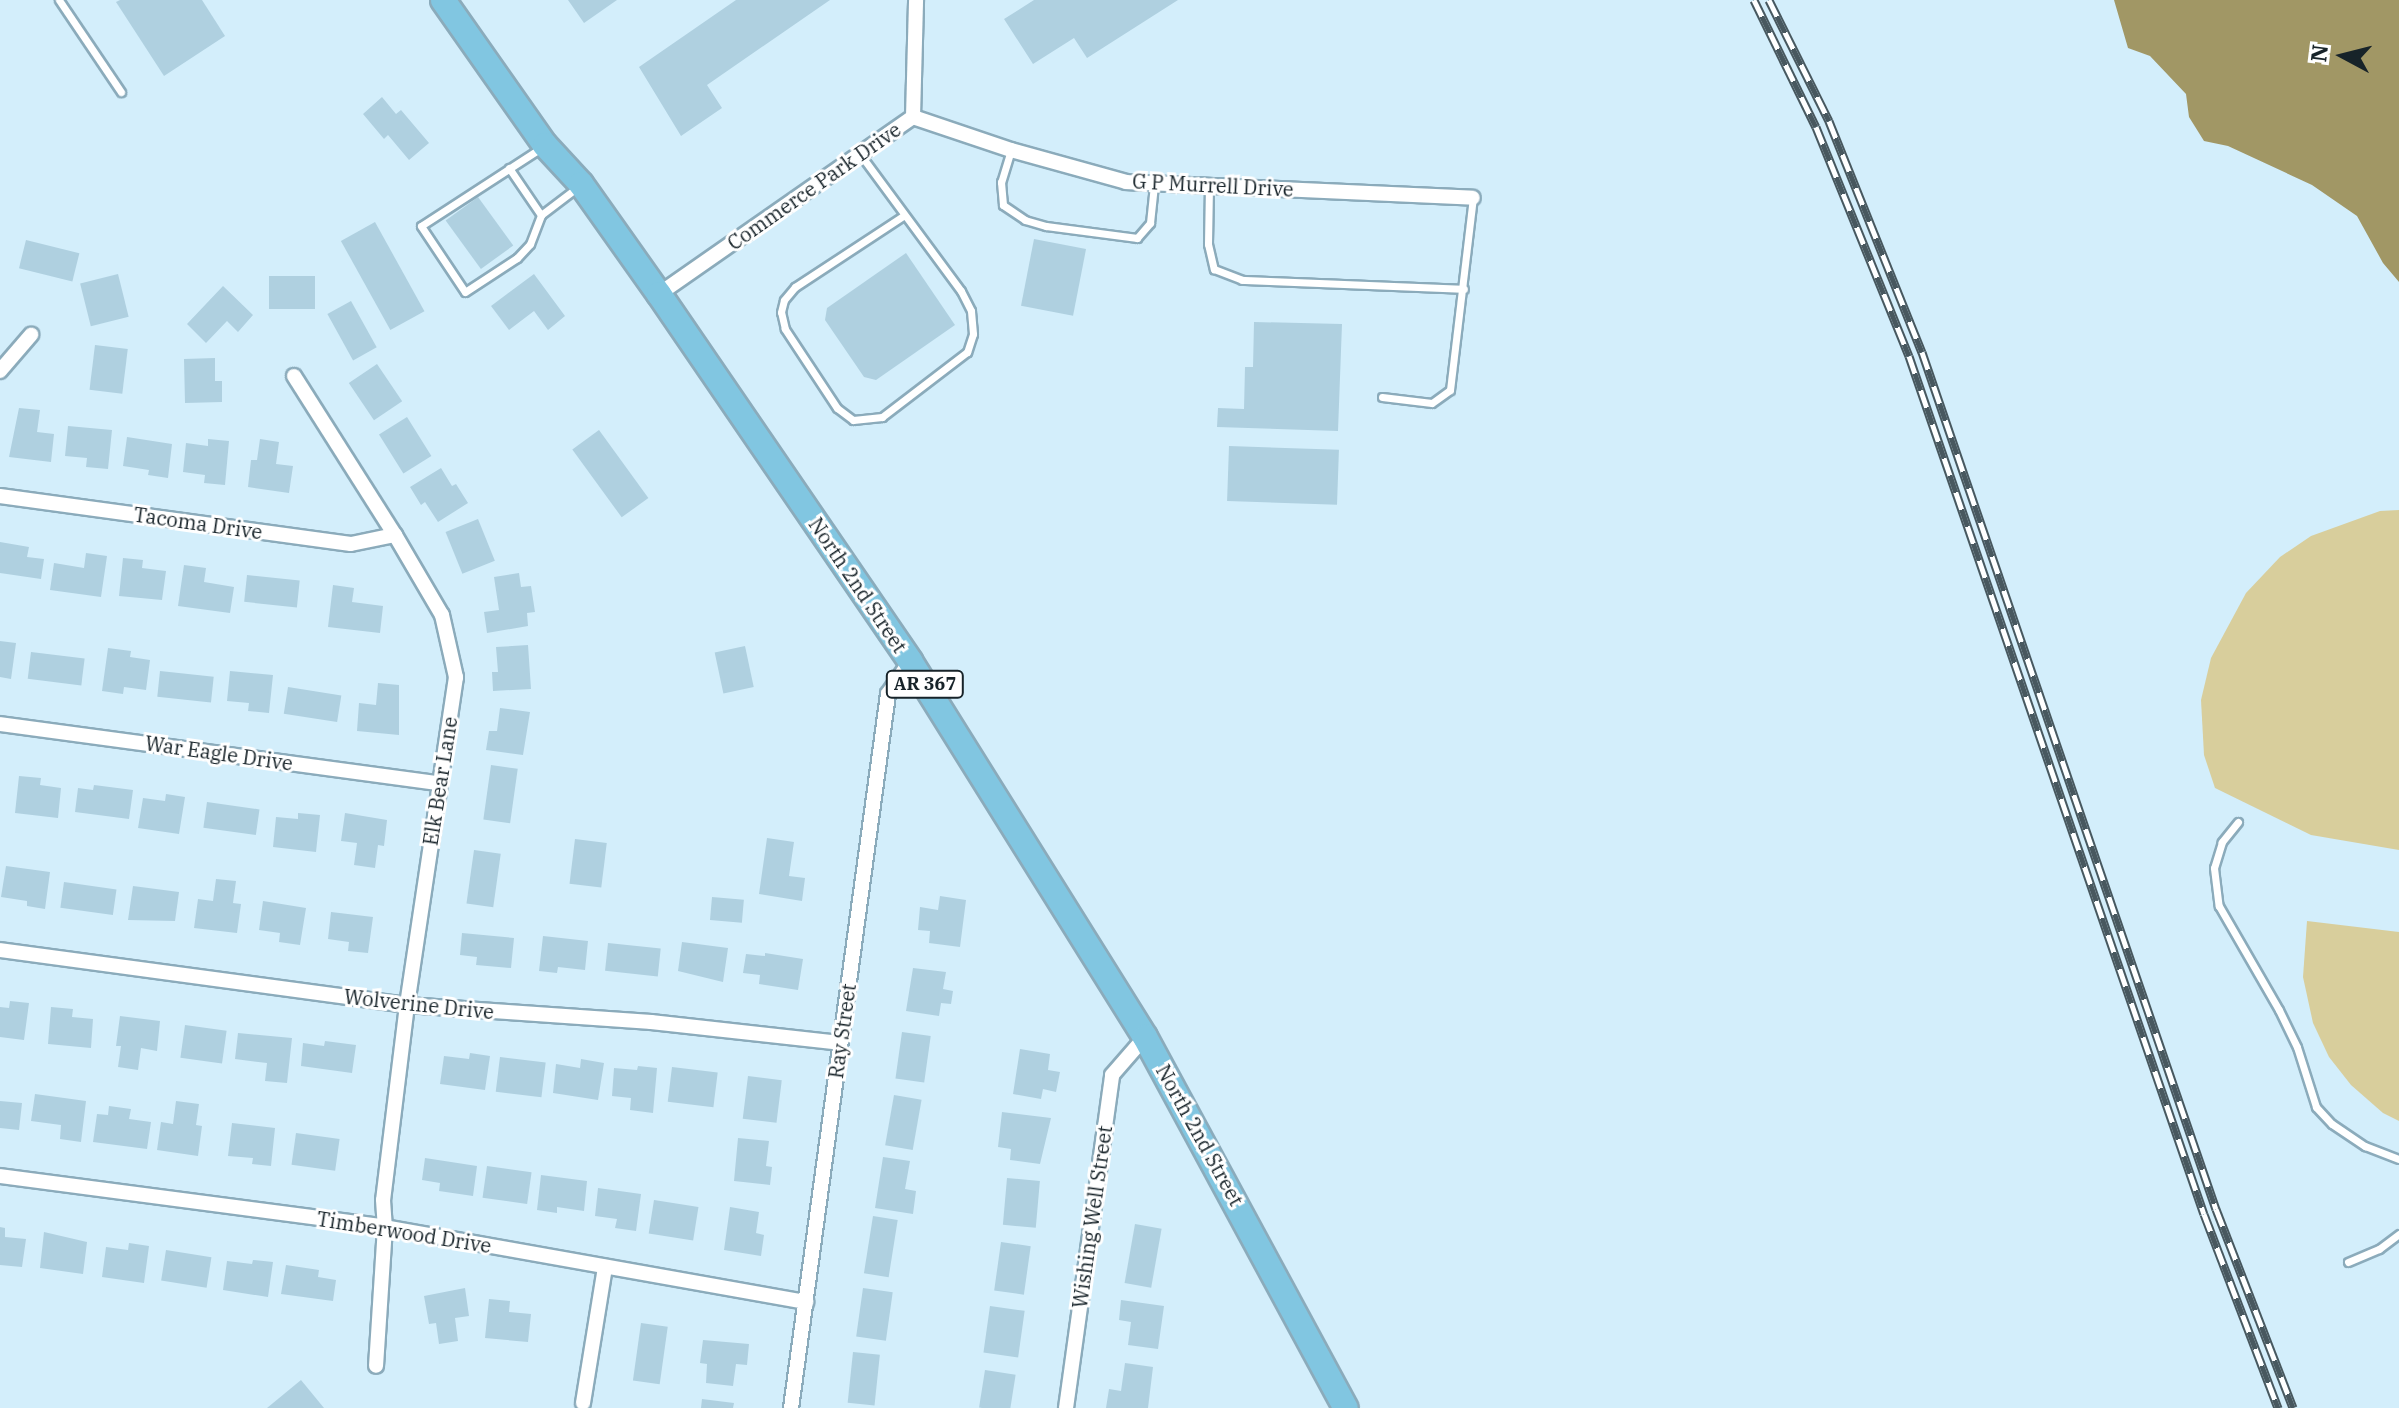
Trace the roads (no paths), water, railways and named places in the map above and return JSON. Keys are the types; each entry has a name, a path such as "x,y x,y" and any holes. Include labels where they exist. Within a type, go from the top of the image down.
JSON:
{"main road":[{"name":"North 2nd Street","path":"443,0 545,145 581,184 659,294 910,661 1145,1037 1346,1408"}],"street":[{"name":"Commerce Park Drive","path":"659,294 913,117 916,0"},
{"name":"G P Murrell Drive","path":"913,117 1100,177 1154,185 1473,198"},
{"path":"0,371 31,335"},
{"name":"Elk Bear Lane","path":"294,376 442,615 456,677 407,1005 383,1200 385,1227 376,1366"},
{"name":"Tacoma Drive","path":"0,496 351,544 395,535"},
{"name":"Ray Street","path":"791,1408 888,694 910,661"},
{"name":"War Eagle Drive","path":"0,724 438,783"},
{"name":"Wolverine Drive","path":"0,950 407,1005 651,1022 840,1043"},
{"name":"Wishing Well Street","path":"1066,1408 1112,1075 1145,1037"},
{"name":"Timberwood Drive","path":"0,1176 385,1227 806,1302"},
{"path":"583,1403 605,1267"}],"lane":[{"path":"59,0 121,92"},
{"path":"545,145 421,226 465,292 517,258 530,244 541,215 581,184"},
{"path":"1011,150 1001,182 1003,205 1025,220 1046,226 1137,238 1150,223 1154,185"},
{"path":"860,154 961,291 971,311 973,334 967,352 882,417 853,420 837,408 785,329 781,312 784,300 795,287 903,216"},
{"path":"509,168 541,215"},
{"path":"1209,186 1208,244 1214,269 1242,280 1464,289"},
{"path":"1382,397 1432,403 1450,390 1473,198"},
{"path":"2238,822 2222,842 2214,868 2219,906 2297,1047 2316,1107 2332,1124 2365,1146 2399,1159"},
{"path":"2348,1262 2379,1249 2399,1234"}],"railway":[{"path":"1754,0 1816,127 1909,356 2204,1214 2278,1408"},
{"path":"1769,0 1829,121 1922,352 2216,1209 2293,1408"}]}
